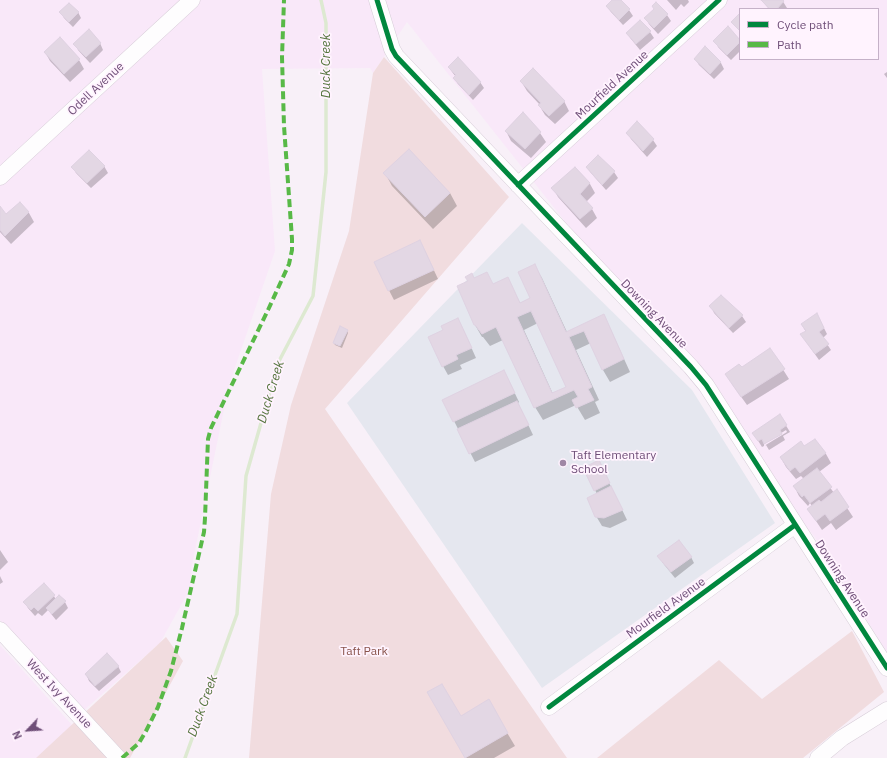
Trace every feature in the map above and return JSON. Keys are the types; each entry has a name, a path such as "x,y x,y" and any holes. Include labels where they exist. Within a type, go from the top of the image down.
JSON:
{"street":[{"name":"Odell Avenue","path":"0,177 192,0"},
{"name":"Downing Avenue","path":"377,0 392,50 396,56 691,367 706,385 887,668"},
{"name":"Mourfield Avenue","path":"518,185 719,0"},
{"name":"Mourfield Avenue","path":"549,707 795,525"},
{"name":"West Ivy Avenue","path":"0,630 118,758"},
{"path":"818,758 842,738 887,710"}],"shaded area":[{"path":"0,0 887,0 887,652 814,536 407,22 373,73 370,68 262,69 275,251 229,385 192,565 190,589 160,643 82,712 0,620"},
{"name":"Taft Elementary School","path":"522,223 692,390 775,523 542,688 347,403"},
{"path":"0,645 73,726 39,758 0,758"}],"green space":[{"name":"Taft Park","path":"384,57 509,197 325,409 567,758 249,758 271,494 291,405 349,231 373,73"},
{"path":"852,631 884,692 803,758 597,758 719,660 762,699"},
{"path":"166,637 183,661 130,758 36,758"}],"building":[{"path":"612,0 621,0 630,9 619,20 606,6"},
{"path":"761,0 784,1 778,8 769,8"},
{"path":"656,2 668,14 654,28 644,18 654,9 652,6"},
{"path":"69,3 79,12 69,22 59,12"},
{"path":"739,14 739,30 731,22"},
{"path":"640,20 651,31 636,44 626,33"},
{"path":"728,26 739,39 739,43 727,55 713,41"},
{"path":"89,29 101,43 86,57 73,44"},
{"path":"60,37 80,59 64,74 44,52"},
{"path":"705,46 721,62 710,74 694,59"},
{"path":"458,57 481,82 469,95 453,78 456,75 448,67"},
{"path":"533,68 565,101 549,116 538,105 541,103 520,81"},
{"path":"523,112 541,132 525,149 505,131"},
{"path":"637,121 654,139 643,151 626,133"},
{"path":"409,149 450,193 425,217 383,173"},
{"path":"89,150 105,166 87,183 71,167"},
{"path":"598,155 615,171 602,185 586,167"},
{"path":"575,167 590,183 580,194 593,208 580,219 551,188"},
{"path":"20,202 29,212 5,236 0,230 0,206 6,214"},
{"path":"420,240 434,270 388,291 374,262"},
{"path":"535,264 566,332 604,314 624,359 602,370 584,331 569,337 592,387 588,389 594,400 576,408 572,400 578,397 574,390 534,408 496,327 482,334 474,325 457,286 468,281 465,277 472,273 474,278 487,272 493,284 508,277 520,303 530,298 518,272","holes":["531,311 566,387 552,393 517,317"]},
{"path":"721,295 743,315 729,328 709,306"},
{"path":"817,313 824,328 819,332 829,344 815,354 800,334 806,331 801,324"},
{"path":"458,318 472,348 456,355 458,359 442,367 428,337 443,330 441,326"},
{"path":"340,326 348,330 340,346 333,343"},
{"path":"770,348 785,369 741,397 725,374 739,364 742,367"},
{"path":"504,370 515,393 453,422 442,400"},
{"path":"517,401 529,425 469,454 457,429"},
{"path":"780,414 787,425 780,430 782,434 764,444 762,439 758,441 752,433"},
{"path":"815,439 826,453 800,473 795,467 790,471 780,457 801,441 804,446"},
{"path":"599,460 610,483 594,491 583,468"},
{"path":"817,468 832,487 810,503 804,495 802,497 793,486"},
{"path":"611,486 623,510 604,518 595,517 587,498"},
{"path":"837,489 849,507 830,521 825,514 816,521 807,509 819,500 821,502"},
{"path":"679,540 692,557 671,572 657,556"},
{"path":"44,583 55,595 38,611 34,607 31,610 23,602"},
{"path":"59,595 66,601 52,614 46,608"},
{"path":"107,653 119,666 95,686 85,674"},
{"path":"442,684 461,716 489,699 508,733 465,758 427,692"}],"waterway":[{"name":"Duck Creek","path":"185,758 237,614 246,476 278,363 313,296 326,172 326,23 321,0"}],"marked path":[{"path":"122,758 139,743 146,731 158,707 171,671 204,532 208,439 211,428 289,264 292,250 284,126 282,57 284,0"}],"cycle path":[{"path":"377,0 392,49 396,56 691,367 706,385 887,668"},
{"path":"518,185 719,0"},
{"path":"549,707 795,525"}],"place":[{"name":"Taft Elementary School","path":"563,463"}]}
